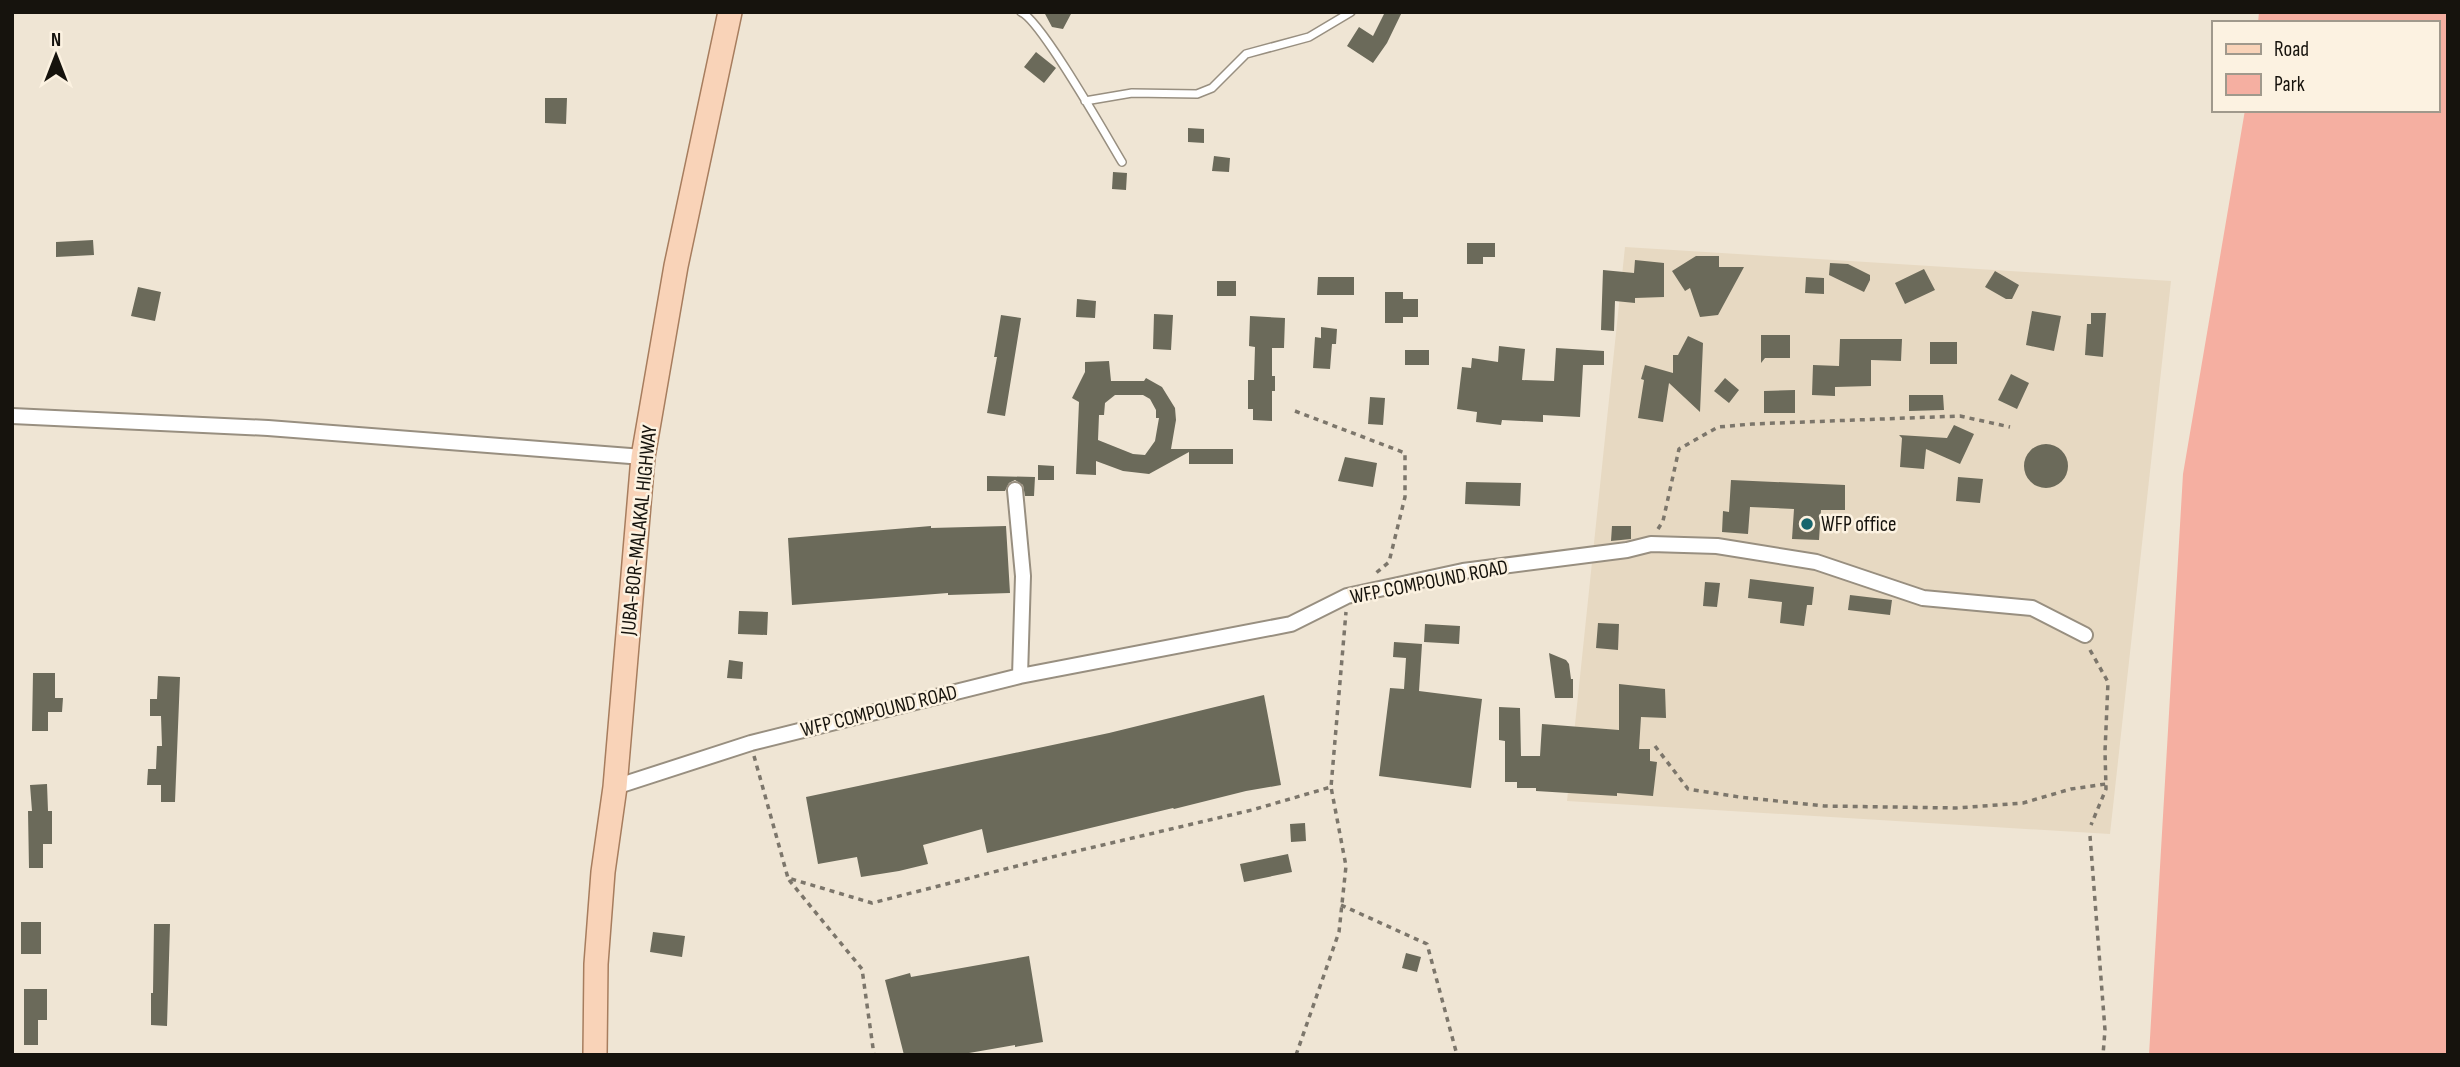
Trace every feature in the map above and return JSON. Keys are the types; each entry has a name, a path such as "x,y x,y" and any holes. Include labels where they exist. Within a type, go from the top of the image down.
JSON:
{"main road":[{"name":"JUBA-BOR-MALAKAL HIGHWAY","path":"595,1055 598,938 603,872 615,787 643,457 676,266 730,12"}],"street":[{"path":"12,416 268,428 643,457"},
{"path":"1015,490 1023,576 1020,676"},
{"name":"WFP COMPOUND ROAD","path":"615,787 751,743 1020,676 1291,624 1347,596 1463,571 1627,550 1651,544 1717,545 1816,562 1923,598 2032,608 2082,634"}],"lane":[{"path":"1021,12 1027,15 1085,101 1122,162"},
{"path":"1085,101 1132,93 1197,94 1212,88 1246,54 1309,37 1351,12"}],"path":[{"path":"1295,411 1405,453 1405,497 1389,562 1347,596 1331,787 1346,866 1342,905 1339,932 1296,1055"},
{"path":"1651,544 1663,521 1679,449 1718,427 1960,416 2010,428"},
{"path":"2082,634 2109,682 2106,784 2091,825"},
{"path":"751,743 788,878 862,970 874,1055"},
{"path":"1655,746 1689,789 1824,806 1956,808 2023,803 2071,789 2106,784"},
{"path":"788,878 872,903 1252,810 1331,787"},
{"path":"2090,836 2105,1030 2103,1055"},
{"path":"1342,905 1427,944 1457,1055"}],"shaded area":[{"path":"1625,247 2171,281 2110,834 1567,801"}],"green space":[{"path":"2259,12 2448,12 2448,1055 2149,1055 2183,474 2245,112 2439,112 2439,21 2258,21"}],"building":[{"path":"1044,12 1072,12 1063,29 1052,27"},
{"path":"1385,12 1402,12 1387,43 1373,63 1347,46 1359,27 1373,36"},
{"path":"1036,52 1056,68 1044,83 1024,67"},
{"path":"545,98 567,98 566,124 545,123"},
{"path":"1188,128 1204,129 1204,143 1188,142"},
{"path":"1214,156 1230,158 1229,172 1212,171"},
{"path":"1113,172 1127,173 1126,190 1112,189"},
{"path":"93,240 94,255 56,257 56,242"},
{"path":"1467,243 1495,243 1495,257 1483,257 1483,264 1467,264"},
{"path":"1696,256 1719,256 1719,267 1744,267 1718,315 1700,317 1690,288 1685,291 1672,271"},
{"path":"1635,260 1664,263 1664,297 1635,298 1635,303 1615,301 1614,331 1601,330 1603,270 1634,273"},
{"path":"1830,263 1848,264 1870,275 1864,292 1829,275"},
{"path":"1924,269 1935,290 1905,304 1895,283"},
{"path":"1995,271 2019,285 2012,299 2006,299 1985,287"},
{"path":"1318,277 1354,277 1354,295 1317,295"},
{"path":"1806,277 1824,278 1824,294 1805,293"},
{"path":"1217,281 1236,281 1236,296 1217,296"},
{"path":"138,287 161,292 155,321 131,316"},
{"path":"1385,292 1403,292 1403,299 1418,299 1418,317 1403,317 1403,323 1385,323"},
{"path":"1077,299 1096,301 1095,318 1076,317"},
{"path":"2032,311 2061,316 2054,351 2026,345"},
{"path":"2091,313 2106,313 2103,357 2085,355 2087,324 2091,324"},
{"path":"1154,314 1173,315 1171,350 1153,349"},
{"path":"1001,315 1021,318 1005,416 987,413"},
{"path":"1250,316 1285,318 1284,348 1272,348 1275,391 1272,391 1272,421 1253,420 1253,409 1248,409 1248,380 1254,380 1255,347 1249,346"},
{"path":"1321,327 1337,329 1336,344 1332,344 1330,369 1313,368 1315,337 1321,338"},
{"path":"1761,335 1790,335 1790,358 1765,358 1761,363"},
{"path":"1688,336 1703,343 1700,412 1669,383 1663,422 1638,418 1644,380 1641,379 1645,365 1673,373 1673,355 1678,355"},
{"path":"1840,339 1902,339 1901,361 1871,360 1871,386 1835,387 1835,396 1812,395 1813,365 1839,366"},
{"path":"1930,342 1957,342 1957,364 1930,364"},
{"path":"1499,346 1525,349 1522,380 1554,381 1556,348 1604,351 1604,365 1583,365 1580,417 1543,415 1543,422 1502,420 1501,425 1476,422 1477,412 1457,409 1462,367 1471,368 1472,358 1498,362"},
{"path":"1405,350 1429,350 1429,365 1405,365"},
{"path":"1109,361 1111,381 1144,381 1146,378 1162,387 1175,408 1176,420 1171,449 1233,449 1233,464 1189,464 1189,452 1149,474 1123,471 1096,461 1096,475 1076,474 1079,402 1072,398 1085,372 1085,362","holes":["1115,395 1143,395 1150,399 1156,410 1156,418 1159,418 1155,441 1145,455 1133,454 1098,440 1099,415 1104,415 1105,403"]},
{"path":"2011,374 2029,383 2017,409 1998,400"},
{"path":"1725,378 1739,390 1729,403 1714,391"},
{"path":"1795,390 1795,413 1764,413 1764,391"},
{"path":"1909,395 1943,395 1944,410 1909,411"},
{"path":"1370,397 1385,398 1383,425 1368,424"},
{"path":"1954,425 1974,434 1960,464 1926,449 1924,469 1900,467 1902,438 1899,435 1947,438"},
{"path":"2046,444 2062,450 2068,466 2062,482 2046,488 2030,482 2024,466 2030,450"},
{"path":"1345,457 1377,463 1373,487 1338,481"},
{"path":"1038,465 1054,466 1054,480 1038,480"},
{"path":"987,476 1035,477 1034,496 1025,496 1023,485 1015,480 1009,483 1005,491 987,491"},
{"path":"1958,477 1983,479 1980,503 1956,501"},
{"name":"WFP office","path":"1731,480 1845,485 1845,510 1821,510 1819,540 1792,539 1794,509 1750,507 1748,534 1722,532 1723,511 1729,512"},
{"path":"1466,482 1521,483 1520,506 1465,504"},
{"path":"931,526 1006,526 1010,593 948,593 792,605 788,538"},
{"path":"1612,526 1631,526 1631,539 1611,541"},
{"path":"1750,579 1814,587 1812,605 1807,605 1804,626 1780,623 1782,602 1748,598"},
{"path":"1705,582 1720,583 1717,607 1703,606"},
{"path":"1850,595 1892,600 1890,615 1848,610"},
{"path":"739,611 768,612 767,635 738,634"},
{"path":"1598,623 1619,624 1618,650 1596,648"},
{"path":"1425,624 1460,626 1459,644 1424,642"},
{"path":"1394,642 1422,644 1419,691 1482,699 1471,788 1379,776 1390,688 1404,689 1406,658 1393,657"},
{"path":"1549,653 1569,664 1573,679 1573,698 1555,698"},
{"path":"729,660 743,662 742,679 727,678"},
{"path":"33,673 55,673 55,698 63,698 62,712 48,712 48,731 32,731"},
{"path":"158,676 180,677 175,802 161,802 161,785 147,785 148,769 156,769 157,746 162,746 161,716 150,716 150,699 157,699"},
{"path":"1619,684 1665,689 1666,718 1641,717 1639,749 1650,749 1650,761 1657,762 1653,796 1536,791 1536,788 1517,788 1517,782 1505,782 1505,741 1499,740 1499,707 1520,708 1521,756 1540,756 1542,724 1619,730"},
{"path":"1264,695 1281,785 987,853 982,829 923,845 928,864 899,871 861,877 857,857 818,864 806,797 1109,733"},
{"path":"47,784 48,811 52,811 52,844 43,844 43,868 29,868 28,811 32,811 30,785"},
{"path":"1305,823 1306,841 1291,842 1290,824"},
{"path":"1288,854 1292,872 1244,882 1240,864"},
{"path":"21,922 41,922 41,954 21,954"},
{"path":"154,924 170,924 167,1026 151,1025"},
{"path":"653,932 685,936 682,957 650,952"},
{"path":"1406,953 1421,957 1417,972 1402,968"},
{"path":"1029,956 1043,1042 969,1055 904,1055 885,980 910,973 911,977"},
{"path":"24,989 47,989 47,1020 38,1020 38,1045 24,1045"}],"place":[{"name":"WFP office","path":"1807,524"}]}
